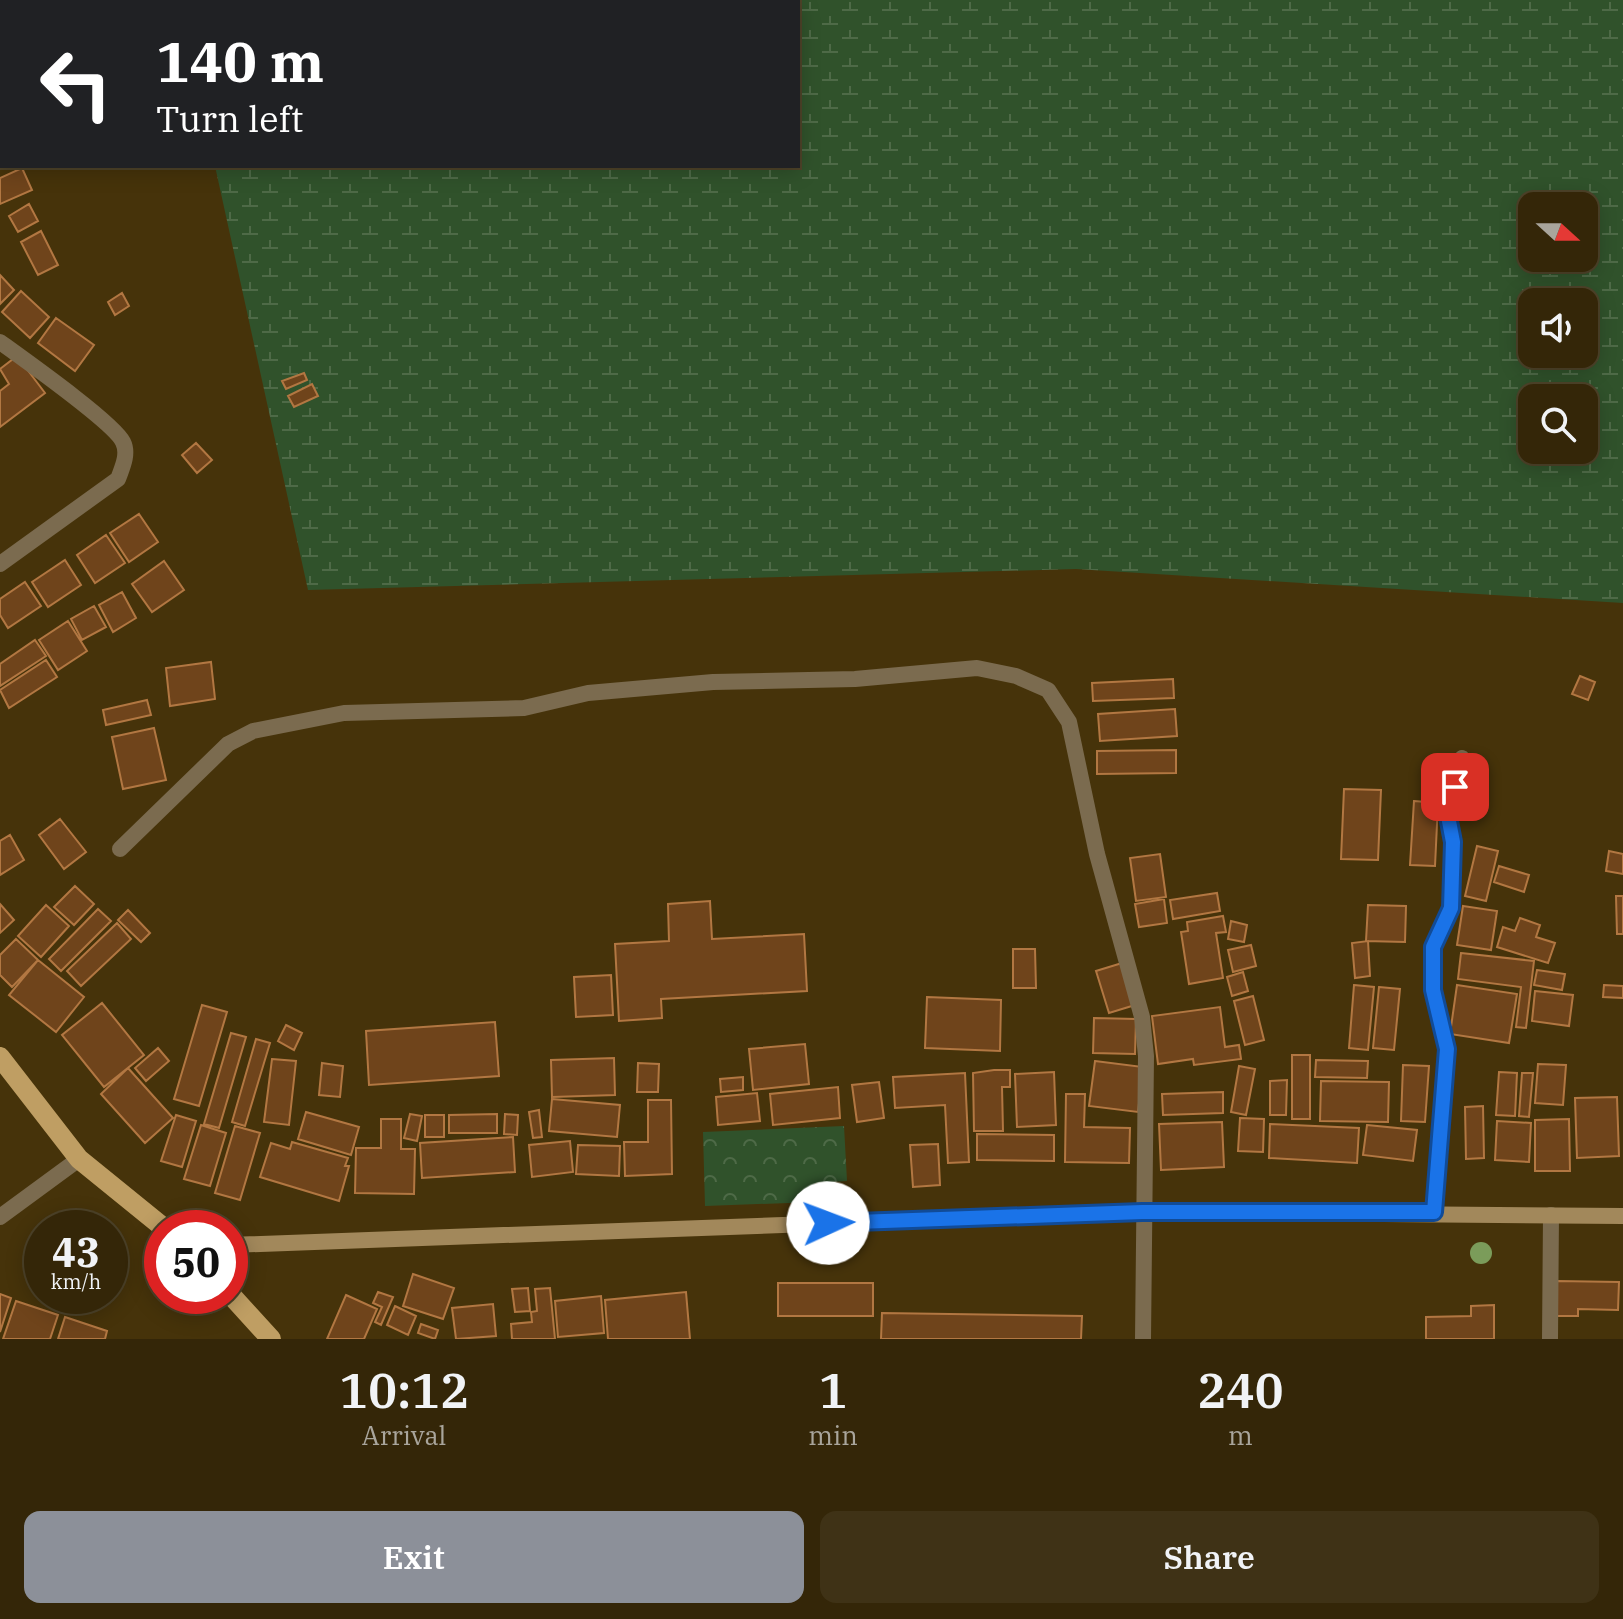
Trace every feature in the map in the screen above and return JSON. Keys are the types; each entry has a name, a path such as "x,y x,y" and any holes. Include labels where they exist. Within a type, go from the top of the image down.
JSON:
{"main road":[{"path":"0,1057 79,1159 144,1212"},
{"path":"248,1244 1142,1212 1434,1212 1623,1216"},
{"path":"248,1314 271,1339"}],"street":[{"path":"0,342 123,441 125,457 118,479 0,564"},
{"path":"120,849 228,744 253,731 344,713 524,708 588,693 713,682 855,679 977,668 1016,676 1048,690 1069,722 1097,854 1142,1017 1146,1056 1143,1339"},
{"path":"1434,1212 1447,1049 1433,990 1433,947 1451,908 1453,842 1448,816 1462,758"},
{"path":"0,1217 79,1159"},
{"path":"1550,1339 1551,1215"}],"green space":[{"path":"800,0 1623,0 1623,603 1076,569 308,590 215,168 800,168"},
{"path":"844,1126 847,1181 815,1183 815,1202 705,1206 703,1132"}],"building":[{"path":"22,168 32,190 0,204 0,178"},
{"path":"29,204 38,221 18,232 9,216"},
{"path":"41,231 58,265 38,275 21,242"},
{"path":"0,275 14,290 0,304"},
{"path":"21,291 49,317 30,338 2,312"},
{"path":"122,293 129,306 115,315 108,302"},
{"path":"56,318 94,345 75,371 38,343"},
{"path":"17,356 45,393 0,427 0,391 9,384 0,369"},
{"path":"304,373 307,380 286,389 282,381"},
{"path":"312,384 318,396 294,407 288,396"},
{"path":"196,443 212,460 197,473 182,455"},
{"path":"139,514 158,542 129,562 110,533"},
{"path":"106,535 125,563 95,583 77,555"},
{"path":"65,560 81,585 48,607 32,582"},
{"path":"164,561 184,590 152,612 132,584"},
{"path":"25,582 41,606 8,628 0,615 0,599"},
{"path":"122,592 136,618 113,632 99,605"},
{"path":"94,606 106,627 82,640 71,619"},
{"path":"68,621 87,651 58,670 39,640"},
{"path":"35,640 46,656 0,686 0,664"},
{"path":"46,660 57,677 9,708 0,690"},
{"path":"211,662 215,699 170,706 166,668"},
{"path":"1580,676 1595,682 1588,700 1572,694"},
{"path":"1173,679 1174,698 1093,701 1092,683"},
{"path":"147,700 151,715 106,725 103,710"},
{"path":"1175,709 1177,736 1100,741 1098,714"},
{"path":"154,728 166,780 123,789 112,737"},
{"path":"1176,750 1176,773 1097,774 1097,751"},
{"path":"1344,789 1381,790 1378,860 1341,859"},
{"path":"1414,801 1438,803 1435,866 1410,865"},
{"path":"60,819 86,852 64,869 39,835"},
{"path":"10,835 24,860 0,875 0,841"},
{"path":"1477,846 1498,851 1486,901 1465,896"},
{"path":"1609,851 1623,854 1623,874 1606,871"},
{"path":"1160,854 1166,897 1136,901 1130,858"},
{"path":"1499,866 1529,875 1524,892 1494,882"},
{"path":"75,886 94,904 74,925 54,907"},
{"path":"1217,893 1220,911 1173,919 1170,900"},
{"path":"1616,896 1623,896 1623,934 1617,934"},
{"path":"1164,899 1167,923 1139,927 1135,904"},
{"path":"710,901 712,939 804,934 807,991 661,999 662,1018 619,1021 615,944 669,941 668,904"},
{"path":"0,904 14,920 0,933"},
{"path":"46,905 69,926 41,957 18,936"},
{"path":"1368,905 1406,906 1405,942 1366,941"},
{"path":"1463,906 1497,911 1491,950 1457,945"},
{"path":"98,909 111,921 61,971 49,959"},
{"path":"128,910 150,933 141,942 118,920"},
{"path":"1223,916 1226,932 1216,933 1223,978 1189,984 1181,932 1188,931 1187,922"},
{"path":"1520,918 1540,925 1536,937 1555,943 1548,963 1497,947 1503,927 1515,931"},
{"path":"1231,921 1247,925 1244,942 1228,939"},
{"path":"117,923 131,939 81,986 67,971"},
{"path":"16,939 38,960 12,987 0,975 0,955"},
{"path":"1368,941 1370,976 1355,978 1352,943"},
{"path":"1251,945 1256,966 1233,972 1228,950"},
{"path":"1013,949 1035,949 1036,988 1013,988"},
{"path":"1461,953 1534,961 1526,1028 1516,1027 1521,987 1458,979"},
{"path":"38,960 84,997 56,1032 9,995"},
{"path":"1122,963 1135,1005 1109,1013 1096,971"},
{"path":"1537,970 1565,974 1562,990 1534,985"},
{"path":"1243,972 1248,991 1232,996 1227,977"},
{"path":"611,975 613,1015 576,1017 574,977"},
{"path":"1354,985 1374,987 1368,1050 1349,1048"},
{"path":"1457,985 1517,994 1509,1043 1450,1034"},
{"path":"1604,985 1623,986 1623,998 1603,997"},
{"path":"1379,987 1400,989 1394,1050 1373,1048"},
{"path":"1535,991 1573,995 1569,1026 1532,1021"},
{"path":"1253,996 1264,1040 1245,1045 1234,1001"},
{"path":"927,997 1001,1000 1000,1051 925,1048"},
{"path":"102,1003 144,1055 104,1087 62,1035"},
{"path":"202,1005 227,1012 199,1106 174,1099"},
{"path":"1220,1007 1225,1047 1239,1045 1241,1059 1194,1065 1193,1059 1158,1064 1152,1016"},
{"path":"1094,1018 1136,1019 1135,1054 1093,1053"},
{"path":"495,1022 499,1076 369,1085 366,1031"},
{"path":"286,1025 302,1033 294,1050 278,1041"},
{"path":"231,1033 246,1037 219,1128 204,1124"},
{"path":"256,1039 270,1043 245,1126 232,1122"},
{"path":"805,1044 809,1084 753,1090 749,1049"},
{"path":"158,1048 169,1061 146,1081 135,1068"},
{"path":"1292,1055 1310,1055 1310,1119 1292,1119"},
{"path":"614,1058 615,1095 552,1097 551,1060"},
{"path":"272,1059 296,1061 289,1125 264,1122"},
{"path":"1316,1060 1368,1061 1367,1078 1315,1077"},
{"path":"1095,1061 1143,1067 1138,1112 1089,1106"},
{"path":"322,1063 343,1066 340,1097 319,1095"},
{"path":"638,1063 659,1064 658,1092 637,1092"},
{"path":"1538,1064 1566,1065 1563,1105 1535,1103"},
{"path":"1403,1065 1429,1066 1425,1122 1401,1121"},
{"path":"1239,1066 1255,1069 1246,1115 1231,1112"},
{"path":"128,1068 173,1118 145,1143 101,1094"},
{"path":"1010,1070 1010,1087 1002,1087 1003,1131 974,1131 973,1073"},
{"path":"1054,1072 1056,1125 1017,1127 1015,1074"},
{"path":"1499,1072 1517,1073 1515,1116 1496,1115"},
{"path":"965,1073 969,1162 948,1163 945,1105 895,1108 893,1077"},
{"path":"1522,1073 1533,1073 1529,1117 1519,1116"},
{"path":"743,1077 743,1090 721,1092 720,1079"},
{"path":"1287,1080 1286,1115 1270,1115 1270,1081"},
{"path":"1321,1081 1389,1082 1388,1122 1320,1121"},
{"path":"879,1082 884,1118 857,1122 852,1085"},
{"path":"838,1087 840,1118 773,1125 770,1094"},
{"path":"1223,1092 1223,1113 1163,1115 1162,1094"},
{"path":"757,1093 760,1121 718,1125 716,1097"},
{"path":"1066,1094 1085,1094 1084,1127 1130,1128 1129,1163 1065,1162"},
{"path":"1617,1097 1619,1156 1577,1158 1575,1098"},
{"path":"552,1099 620,1105 617,1137 549,1131"},
{"path":"648,1100 671,1100 672,1174 625,1176 624,1142 648,1142"},
{"path":"1483,1106 1484,1158 1466,1159 1465,1107"},
{"path":"539,1110 542,1137 533,1138 529,1112"},
{"path":"306,1112 359,1127 351,1155 298,1139"},
{"path":"410,1114 422,1116 417,1141 404,1138"},
{"path":"497,1114 497,1133 449,1133 449,1115"},
{"path":"505,1114 518,1115 517,1135 504,1134"},
{"path":"176,1115 196,1121 182,1167 161,1161"},
{"path":"425,1115 444,1115 444,1137 425,1137"},
{"path":"1240,1118 1264,1119 1263,1152 1238,1151"},
{"path":"381,1119 401,1119 401,1149 415,1149 414,1194 355,1193 356,1148 381,1148"},
{"path":"1569,1119 1570,1171 1535,1171 1535,1120"},
{"path":"1497,1121 1531,1123 1529,1162 1495,1160"},
{"path":"1222,1122 1224,1167 1161,1170 1159,1124"},
{"path":"1270,1124 1359,1128 1357,1163 1269,1158"},
{"path":"201,1125 226,1133 210,1186 184,1179"},
{"path":"1367,1125 1417,1130 1413,1161 1363,1155"},
{"path":"235,1126 260,1133 240,1200 215,1193"},
{"path":"977,1134 1054,1135 1054,1161 977,1160"},
{"path":"513,1137 515,1172 422,1178 420,1143"},
{"path":"570,1141 573,1172 532,1177 529,1145"},
{"path":"292,1142 348,1158 345,1166 349,1166 339,1201 260,1177 271,1143 290,1149"},
{"path":"938,1144 940,1185 913,1187 910,1145"},
{"path":"578,1145 620,1146 619,1176 576,1174"},
{"path":"824,1191 842,1191 841,1201 824,1202"},
{"path":"413,1274 454,1288 443,1319 403,1306"},
{"path":"1557,1281 1619,1282 1618,1310 1578,1309 1578,1316 1557,1316"},
{"path":"778,1283 873,1283 873,1316 778,1316"},
{"path":"528,1288 530,1311 515,1312 512,1289"},
{"path":"550,1288 555,1339 512,1339 511,1324 532,1322 531,1312 537,1311 535,1289"},
{"path":"378,1292 393,1297 381,1325 375,1322 382,1307 373,1303"},
{"path":"686,1292 690,1339 608,1339 605,1300"},
{"path":"0,1294 11,1298 0,1332"},
{"path":"346,1295 377,1309 364,1339 327,1339"},
{"path":"601,1296 604,1333 558,1337 555,1301"},
{"path":"16,1301 24,1304 24,1314 58,1315 50,1339 3,1339"},
{"path":"493,1304 496,1336 456,1339 452,1308"},
{"path":"1494,1305 1494,1339 1426,1339 1426,1317 1471,1316 1471,1306"},
{"path":"395,1306 416,1316 408,1335 387,1325"},
{"path":"882,1313 1082,1316 1081,1339 881,1339"},
{"path":"65,1317 107,1331 105,1339 58,1339"},
{"path":"421,1324 438,1330 435,1339 418,1333"}],"route":[{"path":"828,1223 1142,1212 1434,1212 1447,1049 1433,990 1433,947 1451,908 1453,842 1448,816 1455,787"}]}
